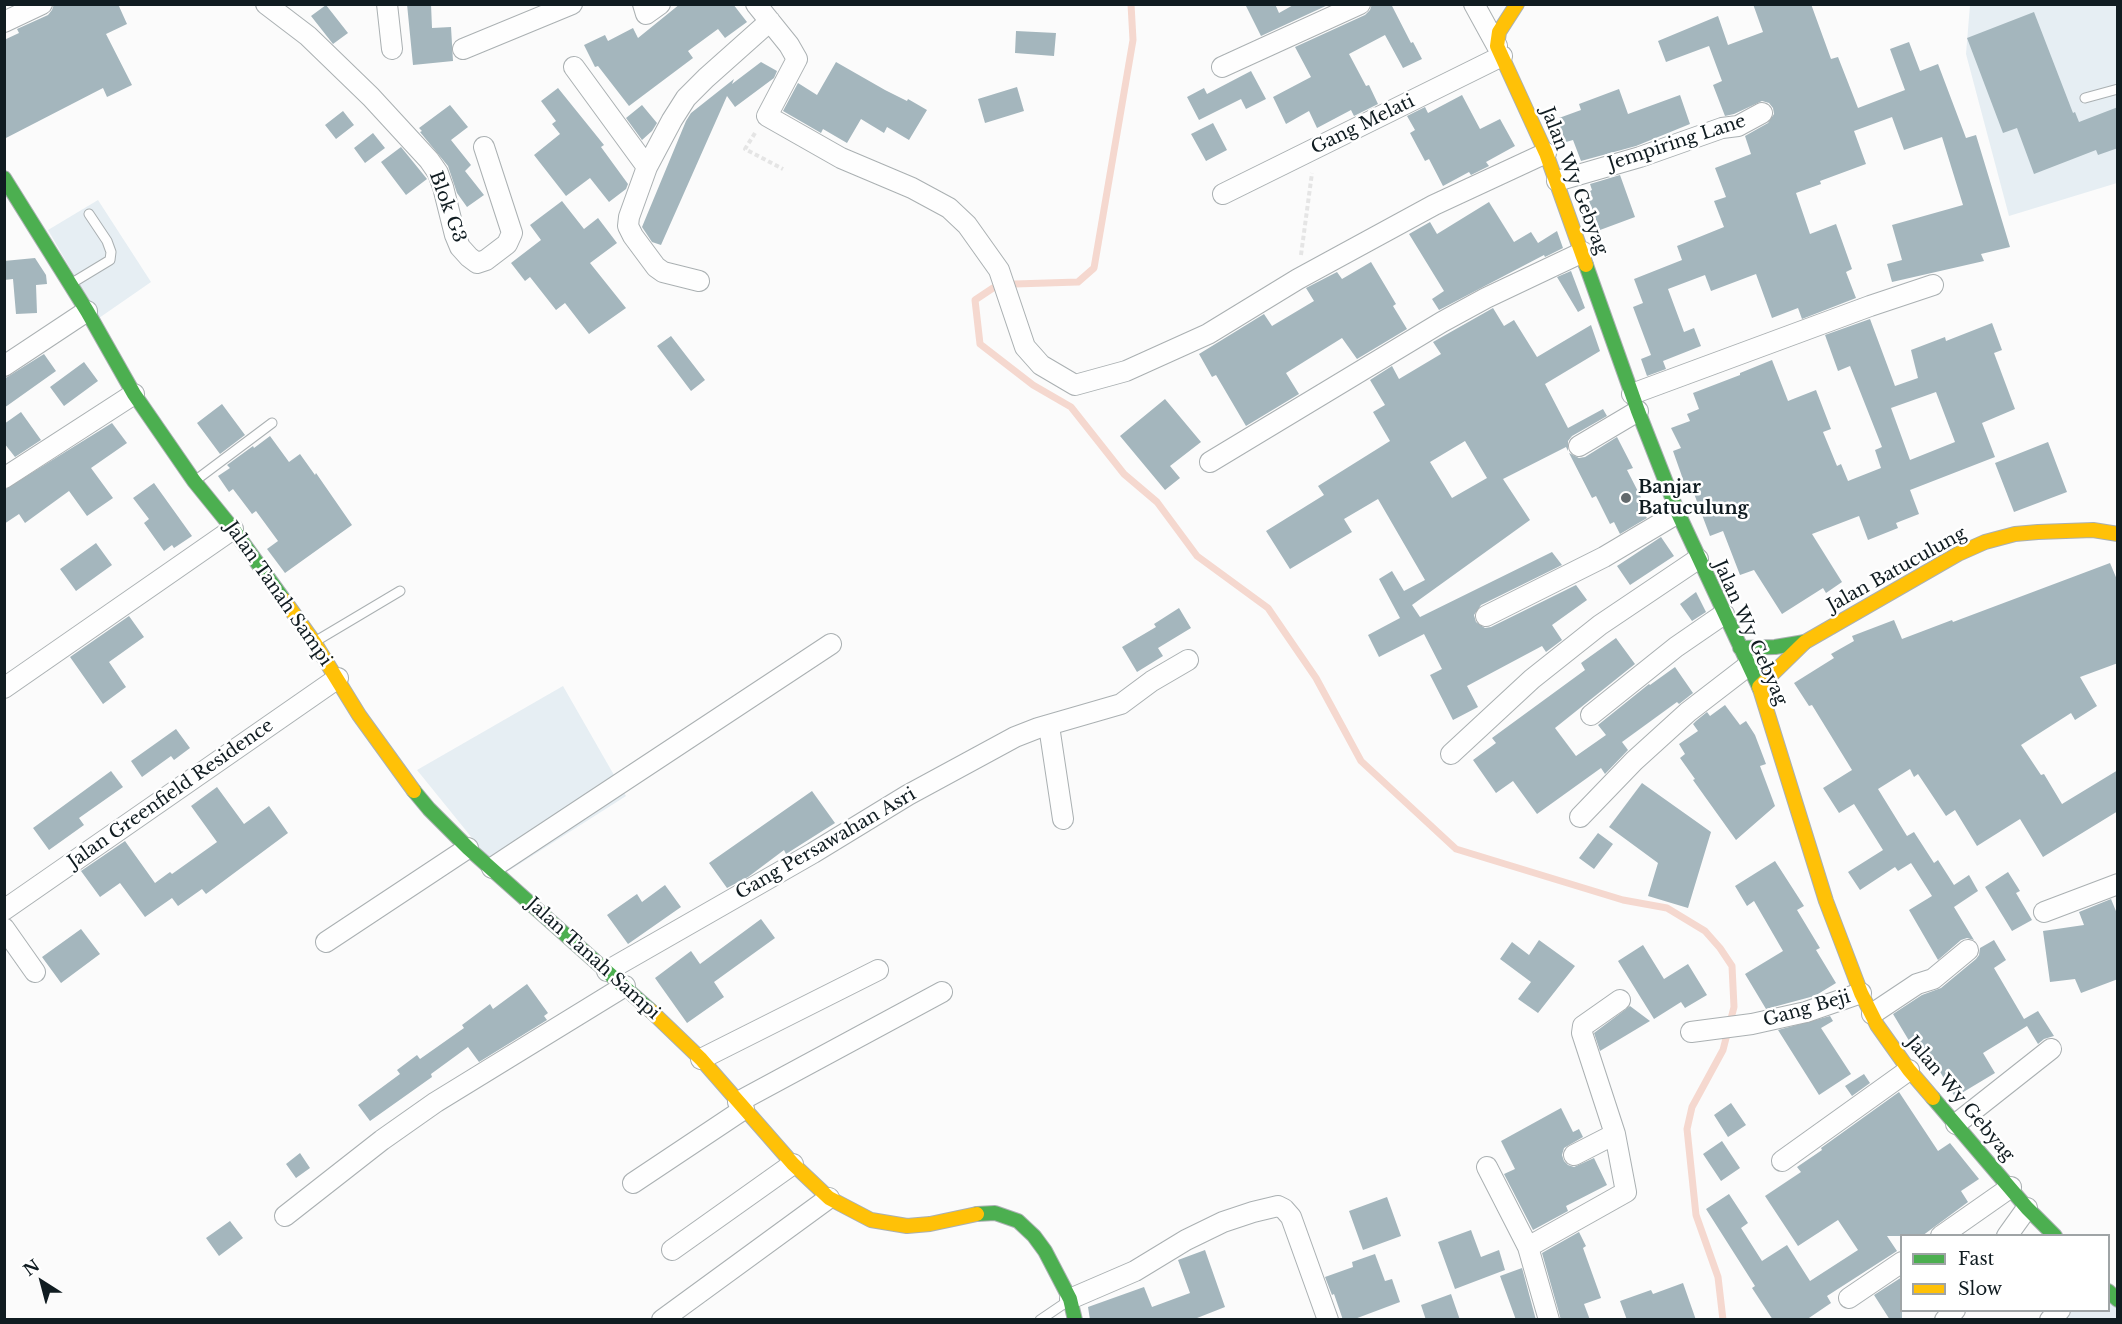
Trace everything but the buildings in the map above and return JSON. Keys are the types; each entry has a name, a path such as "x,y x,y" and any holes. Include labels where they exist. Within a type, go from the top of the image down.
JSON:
{"street":[{"path":"4,22 42,4"},
{"name":"Blok G3","path":"266,4 308,36 348,74 429,160 438,173 443,187 454,235 460,247 477,263 486,260 507,244 512,233 484,147"},
{"path":"387,4 392,49"},
{"path":"463,49 572,4"},
{"path":"643,4 646,14 660,4"},
{"path":"756,4 795,52 797,59 767,116 841,158 912,188 949,208 967,225 999,270 1025,347 1041,365 1075,385 1126,371 1197,338 1298,279 1434,205 1546,153"},
{"path":"1222,67 1360,4"},
{"path":"1474,4 1500,51"},
{"path":"1500,51 1499,32 1517,4"},
{"path":"699,281 663,273 646,256 633,236 628,226 629,217 647,167 686,98 770,21"},
{"name":"Gang Melati","path":"1223,194 1315,149 1500,51"},
{"name":"Jalan Wy Gebyag","path":"1500,51 1557,181 1635,403 1678,513 1759,687 1826,901 1861,993 1877,1025 1909,1071 2053,1234"},
{"path":"574,67 647,167"},
{"name":"Jempiring Lane","path":"1557,181 1640,157 1722,128 1738,126 1762,113"},
{"name":"Jalan Tanah Sampi","path":"4,178 11,202 87,311 134,394 194,481 233,528 314,642 338,678 359,716 429,809 468,848 625,986 701,1059 793,1164 829,1198 871,1220 907,1226 930,1224 967,1215 995,1213 1018,1221 1034,1236 1045,1251 1070,1299 1075,1320"},
{"path":"1210,462 1442,322 1486,298 1583,252"},
{"path":"1579,446 1635,403 1870,306 1933,285"},
{"path":"4,366 87,311"},
{"path":"4,478 134,394"},
{"path":"1486,616 1604,557 1678,513"},
{"path":"4,688 233,528"},
{"name":"Jalan Batuculung","path":"1759,687 1804,642 1958,554 1985,542 2015,534 2038,532 2093,530 2118,534"},
{"path":"1450,754 1532,679 1600,625 1698,559"},
{"path":"1591,715 1676,647 1724,614"},
{"name":"Jalan Batuculung","path":"1744,656 1775,646 1804,642"},
{"path":"492,868 831,644"},
{"path":"1580,817 1634,761 1688,712 1744,656"},
{"name":"Gang Persawahan Asri","path":"607,970 813,853 908,795 1015,737 1121,704 1137,691 1188,660"},
{"name":"Jalan Greenfield Residence","path":"4,910 338,678"},
{"path":"1049,726 1064,819"},
{"path":"326,942 468,848"},
{"path":"2044,912 2118,884"},
{"path":"4,927 35,972"},
{"path":"1872,1014 1917,984 1933,979 1968,950"},
{"path":"701,1059 878,970"},
{"path":"285,1216 382,1140 436,1102 625,986"},
{"path":"633,1183 741,1106 942,992"},
{"name":"Gang Beji","path":"1691,1032 1752,1024 1806,1012 1861,993"},
{"path":"1528,1247 1626,1192 1615,1134 1582,1033 1583,1026 1620,1000"},
{"path":"1956,1124 2052,1049"},
{"path":"1782,1161 1909,1071"},
{"path":"1574,1155 1615,1134"},
{"path":"672,1250 793,1164"},
{"path":"1487,1167 1528,1247 1549,1320"},
{"path":"1944,1234 2011,1187"},
{"path":"662,1320 829,1198"},
{"path":"1070,1299 1135,1271 1223,1222 1278,1206 1291,1217 1328,1320"},
{"path":"2008,1234 2028,1208"},
{"path":"1849,1298 1900,1263"}],"lane":[{"path":"2085,98 2118,89"},
{"path":"69,284 110,260 111,252 107,241 89,214"},
{"path":"194,481 272,423"},
{"path":"314,642 400,591"},
{"path":"1040,1320 1070,1299"}],"path":[{"path":"767,116 745,149 783,170"},
{"path":"1298,279 1315,149"}],"shaded area":[{"path":"1970,5 2117,5 2117,183 2009,216 1966,54"},
{"path":"98,200 151,282 99,318 48,230"},
{"path":"563,686 626,796 502,875 417,770"},
{"path":"2110,1292 2117,1300 2117,1319 2049,1319 2041,1312 2110,1312"}],"waterway":[{"path":"1131,4 1133,40 1094,268 1078,282 1015,284 993,288 975,300 980,344 1033,385 1071,407 1124,474 1157,502 1197,556 1268,608 1316,678 1361,761 1456,849 1623,900 1667,908 1705,931 1720,948 1732,966 1734,1007 1723,1050 1692,1107 1687,1129 1696,1215 1718,1277 1723,1320"}],"traffic: fast":[{"path":"4,178 87,311 134,394 194,481 233,529 284,600"},
{"path":"1586,265 1638,411 1678,513 1760,689"},
{"path":"1740,648 1775,647 1805,642"},
{"path":"414,791 468,848 650,1010"},
{"path":"1933,1098 2027,1208 2053,1234"},
{"path":"977,1214 995,1213 1018,1221 1034,1236 1045,1251 1070,1299 1075,1320"},
{"path":"2110,1293 2118,1300"}],"traffic: slow":[{"path":"1517,4 1499,32 1497,46 1546,153 1586,265"},
{"path":"1759,687 1805,642 1958,554 1985,542 2015,534 2038,532 2093,530 2118,534"},
{"path":"284,600 314,642 359,715 414,791"},
{"path":"1760,689 1826,901 1861,993 1877,1025 1909,1070 1933,1098"},
{"path":"650,1010 701,1059 793,1164 829,1198 871,1220 907,1226 930,1224 977,1214"}],"place":[{"name":"Banjar Batuculung","path":"1626,498"}]}
